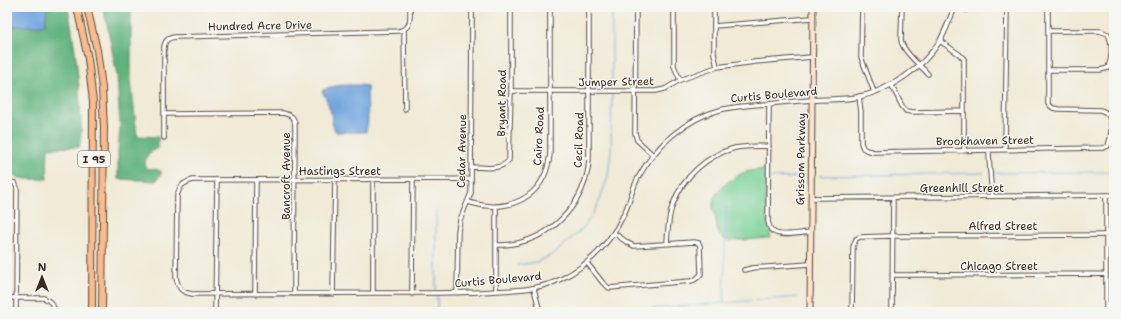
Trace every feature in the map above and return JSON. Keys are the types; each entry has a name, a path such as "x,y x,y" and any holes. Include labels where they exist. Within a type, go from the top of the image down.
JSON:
{"highway":[{"name":"I 95","path":"77,7 88,60 93,102 92,312"},
{"name":"I 95","path":"87,7 97,50 102,88 102,312"}],"main road":[{"name":"Grissom Parkway","path":"810,312 813,7"}],"street":[{"path":"405,109 404,30 408,27 410,21 410,7"},
{"name":"Cedar Avenue","path":"457,293 458,231 460,220 471,193 472,7"},
{"name":"Bryant Road","path":"472,167 503,166 509,160 511,7"},
{"name":"Cairo Road","path":"468,202 480,206 496,206 520,201 535,190 545,175 549,165 550,154 550,7"},
{"name":"Cecil Road","path":"496,245 512,244 544,233 566,214 575,203 583,187 588,168 589,150 589,7"},
{"path":"636,7 635,133 637,140 652,155"},
{"path":"674,7 674,66 680,80"},
{"path":"714,7 714,53 717,67"},
{"path":"862,7 862,57 874,92"},
{"path":"902,7 902,45 928,74"},
{"name":"Curtis Boulevard","path":"182,290 192,294 412,294 496,291 534,288 549,285 572,273 598,252 614,233 625,214 638,179 652,155 670,137 685,125 700,117 733,107 838,99 874,92 907,75 920,65 940,41 955,7"},
{"path":"958,7 966,10"},
{"path":"1006,150 1007,7"},
{"path":"1048,7 1048,30 1048,70 1100,70 1108,68 1111,61 1111,40 1108,34 1100,31 1048,30"},
{"path":"714,26 812,18"},
{"name":"Hundred Acre Drive","path":"164,114 164,47 167,40 170,38 404,30"},
{"path":"940,41 964,59 964,150"},
{"name":"Jumper Street","path":"511,91 656,91 680,80 717,67 812,57"},
{"name":"Brookhaven Street","path":"858,96 861,112 861,143 863,148 874,152 1103,148 1108,146 1110,140 1110,118 1104,110 1058,109 1053,108 1048,104 1048,70"},
{"path":"891,84 906,111 964,111"},
{"path":"769,104 768,221 770,229 774,233 780,234 810,232"},
{"name":"Bancroft Avenue","path":"164,114 283,113 292,116 295,124 294,294"},
{"path":"164,114 164,138"},
{"path":"667,243 670,215 673,204 681,186 691,174 721,153 735,148 748,146 769,146"},
{"path":"989,150 989,169 992,196"},
{"name":"Hastings Street","path":"182,290 178,286 176,278 177,196 180,188 185,182 193,180 471,179"},
{"path":"215,312 216,180"},
{"path":"255,294 256,180"},
{"path":"333,294 334,180"},
{"path":"373,180 373,293"},
{"path":"412,294 413,180"},
{"path":"7,181 15,183 17,188 16,312"},
{"path":"1106,195 1106,312"},
{"name":"Greenhill Street","path":"811,198 1114,195"},
{"path":"892,312 893,197"},
{"path":"496,206 496,291"},
{"path":"586,263 603,284 609,288 691,281 698,278 701,274 699,243 667,243 634,246 614,233"},
{"name":"Alfred Street","path":"852,312 853,247 856,239 860,237 1114,234"},
{"path":"744,270 752,268 810,264"},
{"name":"Chicago Street","path":"892,276 1106,274"},
{"path":"534,288 540,312"},
{"path":"7,298 44,298 52,303 55,312"}],"green space":[{"path":"47,7 68,7 77,70 81,137 79,147 48,148 47,179 25,179 15,176 7,169 7,23 9,26 45,24"},
{"path":"131,8 131,80 137,136 158,137 158,148 147,155 145,164 145,168 162,172 156,181 118,179 120,127 117,76 103,10"},
{"path":"767,169 766,212 767,221 771,232 770,238 728,241 724,239 717,228 713,207 714,198 720,189 739,175 749,171"}],"water":[{"path":"7,7 47,7 45,24 35,26 9,26 7,23"},
{"path":"336,86 367,86 368,121 366,132 336,132 329,107 322,91"}],"waterway":[{"path":"612,7 612,85"},
{"path":"517,265 537,262 555,253 582,229 591,217 600,200 608,176 611,150 612,95"},
{"path":"995,173 1114,172"},
{"path":"820,176 984,173"},
{"path":"770,178 804,177"},
{"path":"724,302 726,200"},
{"path":"436,212 436,290"},
{"path":"437,295 437,312"},
{"path":"610,312 798,297"}]}
